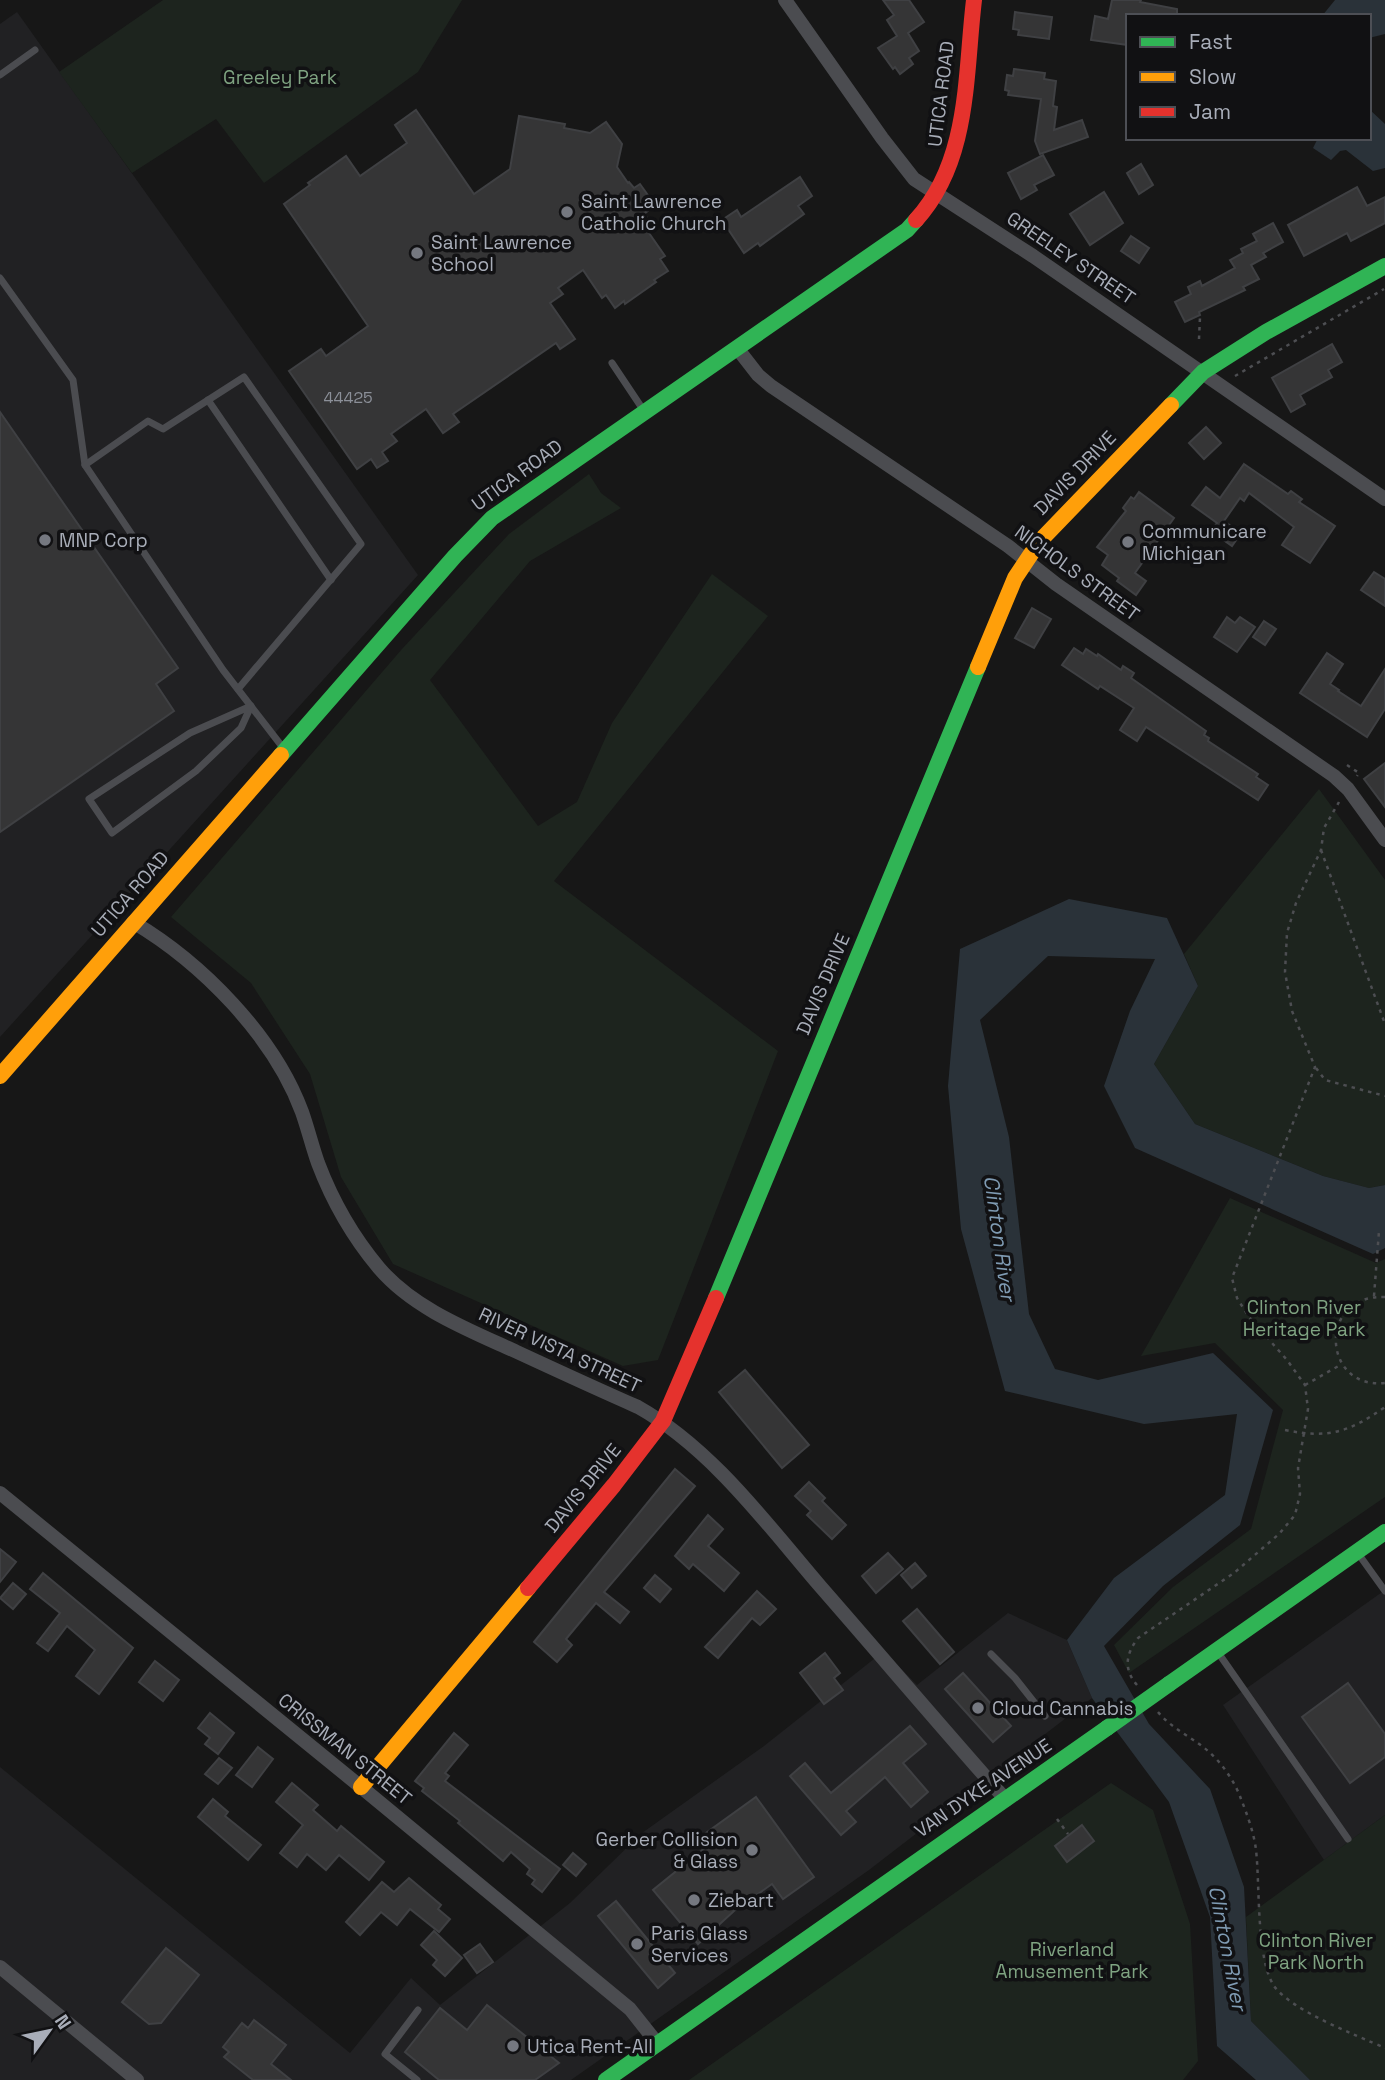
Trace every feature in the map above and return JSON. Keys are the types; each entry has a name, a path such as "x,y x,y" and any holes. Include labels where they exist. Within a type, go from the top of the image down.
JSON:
{"street":[{"name":"GREELEY STREET","path":"785,0 909,175 1007,238 1385,499"},
{"name":"UTICA ROAD","path":"0,1076 284,750 492,518 906,230 927,210 938,194 952,163 958,140 974,0"},
{"name":"DAVIS DRIVE","path":"361,1787 614,1485 663,1421 1015,578 1025,560 1081,497 1203,372 1266,332 1385,266"},
{"name":"NICHOLS STREET","path":"737,348 758,375 771,386 1342,782 1385,840"},
{"name":"RIVER VISTA STREET","path":"133,922 155,936 210,982 248,1020 264,1042 292,1090 302,1112 318,1164 349,1228 380,1269 424,1306 459,1325 638,1407 663,1421 692,1445 761,1517 1006,1800"},
{"name":"CRISSMAN STREET","path":"0,1493 629,2009 657,2043"},
{"name":"VAN DYKE AVENUE","path":"606,2080 909,1864 1006,1800 1385,1532"},
{"path":"0,1967 137,2080"}],"lane":[{"path":"0,75 35,50"},
{"path":"0,278 73,380 85,465 238,689 284,750"},
{"path":"612,363 644,411"},
{"path":"85,465 148,421 163,429 244,377 361,544 238,689"},
{"path":"208,400 331,580"},
{"path":"250,706 241,728 196,771 112,833 89,799 190,733 250,706"},
{"path":"1357,1552 1385,1591"},
{"path":"1217,1650 1348,1839"},
{"path":"990,1654 1015,1678 1045,1716"},
{"path":"417,2080 385,2054 418,2010"}],"path":[{"path":"1230,379 1385,289"},
{"path":"1199,339 1200,317"},
{"path":"1341,800 1324,828 1321,850 1296,903 1287,933 1285,972 1292,1011 1315,1068 1325,1080 1385,1096"},
{"path":"1321,850 1385,1024"},
{"path":"1138,1687 1130,1678 1127,1666 1128,1650 1138,1638 1234,1573 1279,1534 1295,1515 1300,1494 1298,1468 1308,1409 1305,1385 1287,1360 1248,1317 1237,1298 1232,1278 1315,1068"},
{"path":"1374,1296 1379,1231"},
{"path":"1385,1297 1374,1296 1360,1300 1348,1309 1339,1321 1335,1335 1336,1350 1342,1364 1351,1374 1363,1381 1385,1383"},
{"path":"1305,1385 1342,1364"},
{"path":"1285,1430 1304,1434 1332,1433 1359,1425 1385,1406"},
{"path":"1153,1705 1168,1723 1208,1751 1225,1771 1241,1797 1256,1846 1261,1931 1266,1964 1274,1986 1300,2008 1385,2048"},
{"path":"1057,1819 1068,1834"}],"shaded area":[{"name":"MNP Corp","path":"17,12 418,575 0,1037 0,24"},
{"path":"1385,1590 1385,1815 1324,1860 1223,1705"},
{"path":"1008,1613 1067,1640 1092,1698 869,1870 571,2080 0,2080 0,1767 350,2053 411,1978 440,2005 570,1903 642,1833 764,1746 884,1651 917,1685"}],"green space":[{"name":"Greeley Park","path":"163,0 462,0 418,72 264,183 216,119 132,173 59,72"},
{"path":"589,474 601,493 621,508 530,561 430,680 538,826 577,802 612,723 712,574 768,616 554,881 778,1051 658,1360 623,1366 393,1264 341,1177 310,1074 251,983 171,917 402,649 509,534"},
{"path":"1319,789 1385,880 1385,1185 1369,1188 1323,1176 1195,1124 1154,1064 1198,986 1184,954"},
{"name":"Clinton River Heritage Park","path":"1230,1198 1376,1263 1385,1259 1385,1497 1129,1673 1114,1645 1173,1587 1251,1529 1283,1410 1215,1343 1141,1356"},
{"name":"Riverland Amusement Park","path":"1111,1783 1153,1810 1190,1924 1198,2061 1183,2080 689,2080"},
{"name":"Clinton River Park North","path":"1385,1815 1385,2080 1310,2080 1251,2021 1246,1917"}],"water":[{"path":"1335,0 1385,0 1385,34 1371,38 1371,14 1324,14"},
{"path":"1371,111 1385,124 1385,168 1373,171 1346,150 1340,151 1331,160 1313,148 1317,140 1371,140"},
{"name":"Clinton River","path":"1069,899 1167,918 1198,986 1154,1064 1195,1124 1323,1176 1369,1188 1385,1185 1385,1248 1373,1254 1135,1148 1104,1086 1130,1011 1155,959 1048,956 980,1020 1009,1137 1029,1314 1055,1369 1098,1380 1213,1353 1273,1410 1240,1525 1163,1586 1104,1646 1149,1724 1210,1789 1244,1887 1251,2021 1310,2080 1256,2080 1217,2046 1210,1917 1169,1802 1092,1698 1067,1640 1114,1578 1225,1495 1237,1414 1144,1424 1005,1391 961,1229 948,1086 960,949"}],"building":[{"path":"883,0 909,0 924,22 908,33 919,51 909,58 913,64 900,74 895,67 893,69 878,48 897,36 887,20 894,15"},
{"path":"1112,0 1141,0 1140,2 1177,9 1177,14 1126,14 1126,45 1091,40 1095,16 1108,19"},
{"path":"1015,12 1052,17 1049,39 1018,35 1019,30 1013,29"},
{"path":"1014,69 1045,73 1044,79 1056,81 1054,130 1082,120 1088,137 1040,154 1035,141 1041,99 1008,95 1009,91 1005,90 1007,75 1013,76"},
{"path":"416,110 474,194 510,169 519,116 565,124 564,128 590,133 606,122 622,144 617,167 628,183 634,188 640,184 650,198 644,203 649,210 644,214 648,219 642,223 665,256 660,259 668,271 625,304 624,301 615,308 606,295 602,298 583,270 558,288 563,294 550,303 575,339 560,349 556,343 453,414 459,422 443,433 426,409 391,434 397,441 382,452 388,461 377,468 371,459 357,469 289,371 321,349 326,356 368,326 284,204 346,156 360,176 407,143 395,125"},
{"path":"1043,155 1054,175 1034,185 1037,190 1021,199 1008,173"},
{"path":"1141,164 1153,185 1139,194 1127,173"},
{"path":"800,177 812,196 798,206 804,214 760,246 758,243 744,253 722,220 737,210 741,217"},
{"path":"1357,187 1367,206 1385,197 1385,223 1351,241 1347,233 1304,256 1288,225"},
{"path":"1104,192 1123,223 1090,245 1070,214"},
{"path":"1273,223 1283,242 1263,253 1266,257 1251,265 1259,279 1243,287 1245,290 1199,312 1200,315 1185,322 1175,302 1191,294 1188,287 1200,281 1202,286 1235,268 1230,260 1243,253 1241,249 1257,241 1253,234"},
{"path":"1131,236 1149,248 1139,263 1121,251"},
{"path":"1332,344 1342,362 1328,370 1332,377 1300,395 1305,404 1291,412 1272,378"},
{"name":"MNP Corp","path":"0,412 178,668 156,684 174,711 0,832"},
{"path":"1206,427 1221,443 1204,459 1189,443"},
{"path":"1244,464 1288,494 1291,491 1302,499 1299,502 1335,526 1310,563 1282,545 1294,527 1249,493 1244,501 1240,498 1224,521 1241,533 1232,546 1211,531 1217,523 1192,505 1206,487 1220,498"},
{"name":"Communicare Michigan","path":"1139,492 1174,518 1135,573 1146,581 1136,595 1102,565 1108,555 1097,547 1126,511 1123,508 1131,497 1134,499"},
{"path":"1374,572 1385,579 1385,606 1361,590"},
{"path":"1032,608 1051,619 1034,648 1015,638"},
{"path":"1227,617 1235,623 1240,617 1255,627 1237,652 1214,637"},
{"path":"1264,621 1276,629 1265,645 1253,637"},
{"path":"1074,648 1083,654 1086,649 1097,656 1098,654 1121,670 1123,666 1134,673 1131,678 1206,731 1204,735 1209,738 1208,741 1258,774 1256,777 1268,785 1258,800 1146,727 1137,741 1120,730 1134,708 1100,686 1098,689 1062,665"},
{"path":"1327,653 1343,664 1330,684 1361,706 1385,669 1385,709 1367,737 1300,693"},
{"path":"1385,763 1385,807 1364,779"},
{"path":"745,1370 809,1445 782,1468 719,1392"},
{"path":"675,1469 695,1486 604,1592 629,1612 620,1623 596,1603 566,1639 572,1645 557,1662 534,1642"},
{"path":"809,1482 825,1498 822,1501 846,1525 832,1539 807,1515 811,1511 795,1496"},
{"path":"708,1515 723,1529 708,1546 739,1573 724,1591 693,1564 689,1569 675,1556"},
{"path":"0,1549 16,1562 0,1582"},
{"path":"888,1553 903,1569 876,1593 862,1576"},
{"path":"915,1563 926,1576 912,1588 901,1575"},
{"path":"43,1573 133,1648 99,1694 76,1676 95,1650 67,1626 48,1651 37,1643 60,1613 30,1589"},
{"path":"655,1575 671,1589 660,1602 644,1588"},
{"path":"13,1583 26,1594 13,1609 0,1598"},
{"path":"757,1591 776,1609 760,1625 752,1618 718,1658 705,1647"},
{"path":"917,1609 954,1652 940,1664 903,1621"},
{"path":"825,1653 840,1673 834,1678 843,1690 824,1704 800,1673"},
{"path":"155,1661 179,1680 163,1701 139,1682"},
{"name":"Cloud Cannabis","path":"963,1673 1011,1726 993,1742 945,1689"},
{"path":"1348,1683 1385,1734 1385,1757 1350,1783 1302,1717"},
{"path":"210,1713 234,1733 218,1754 205,1744 210,1738 198,1728"},
{"path":"910,1726 926,1744 903,1763 928,1792 911,1807 885,1777 846,1811 856,1822 841,1835 790,1776 805,1763 831,1793"},
{"path":"454,1733 468,1745 445,1773 449,1776 445,1781 560,1869 542,1892 532,1884 535,1880 527,1874 530,1869 511,1852 503,1861 458,1823 460,1821 422,1791 424,1788 415,1781"},
{"path":"258,1747 273,1759 252,1787 236,1775"},
{"path":"219,1758 232,1768 218,1784 205,1774"},
{"path":"292,1783 318,1805 313,1810 337,1831 341,1826 384,1862 369,1880 339,1855 326,1870 307,1854 297,1867 280,1853 303,1825 276,1802"},
{"path":"756,1797 814,1877 783,1899 772,1884 734,1911 698,1944 653,1890 706,1847 699,1838"},
{"path":"213,1799 228,1812 225,1816 261,1845 248,1860 198,1817"},
{"path":"1082,1825 1094,1841 1067,1862 1055,1846"},
{"path":"573,1853 586,1864 576,1876 563,1865"},
{"path":"409,1878 441,1905 438,1909 450,1919 439,1932 410,1909 397,1925 381,1912 360,1935 346,1922 382,1882 394,1892"},
{"name":"Paris Glass Services","path":"616,1901 675,1973 658,1988 598,1916"},
{"path":"434,1931 462,1958 445,1976 433,1965 437,1960 421,1945"},
{"path":"480,1944 493,1962 477,1973 464,1955"},
{"path":"166,1948 199,1975 161,2023 149,2024 122,2002"},
{"path":"487,2005 559,2063 535,2080 439,2080 405,2052 440,2008 467,2030"},
{"path":"254,2020 286,2045 271,2064 291,2080 253,2080 224,2057 229,2052 223,2047 242,2023 248,2028"}],"traffic: fast":[{"path":"281,755 455,556 492,518 907,230 916,220"},
{"path":"1171,405 1203,372 1266,332 1385,266"},
{"path":"716,1298 978,667"},
{"path":"1169,1684 1385,1532"},
{"path":"1107,1728 1169,1684"},
{"path":"606,2080 1107,1728"}],"traffic: slow":[{"path":"978,667 1015,578 1039,542 1171,405"},
{"path":"0,1076 281,755"},
{"path":"361,1787 528,1588"}],"traffic: jam":[{"path":"916,220 934,197 956,144 966,87 974,0"},
{"path":"528,1588 614,1485 663,1421 716,1298"}],"place":[{"name":"Saint Lawrence Catholic Church","path":"567,212"},
{"name":"Saint Lawrence School","path":"417,253"},
{"name":"MNP Corp","path":"45,540"},
{"name":"Communicare Michigan","path":"1128,542"},
{"name":"Cloud Cannabis","path":"978,1708"},
{"name":"Gerber Collision & Glass","path":"752,1850"},
{"name":"Ziebart","path":"694,1900"},
{"name":"Paris Glass Services","path":"637,1944"},
{"name":"Utica Rent-All","path":"513,2046"}]}
